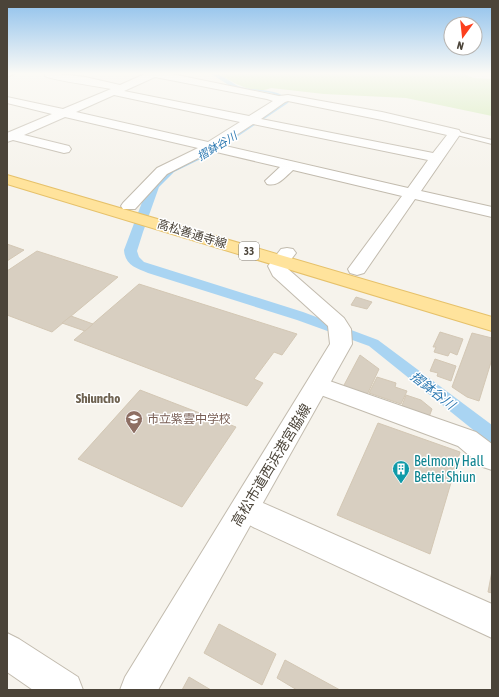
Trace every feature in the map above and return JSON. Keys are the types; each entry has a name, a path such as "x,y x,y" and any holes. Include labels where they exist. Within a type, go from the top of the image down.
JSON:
{"main road":[{"name":"高松善通寺線","path":"7,169 129,206 492,324"},
{"name":"高松善通寺線","path":"7,179 492,314"}],"street":[{"path":"31,106 492,212"},
{"path":"9,137 81,106"},
{"path":"186,106 436,158"},
{"path":"129,206 162,171 214,148 255,121 275,106"},
{"path":"324,106 382,116 455,133 357,269"},
{"path":"9,137 64,149"},
{"path":"272,181 290,166"},
{"name":"高松市道西浜港宮脇線","path":"138,690 341,344 340,330 337,323 280,272 276,266 284,257"},
{"path":"318,385 467,439 492,459"},
{"path":"245,508 263,518 492,621"},
{"path":"7,651 65,690"}],"lane":[{"path":"455,133 492,142"}],"green space":[{"path":"442,106 492,106 492,116"}],"water":[{"name":"摺鉢谷川","path":"268,106 284,106 213,153 174,172 159,187 137,251 139,257 144,262 303,312 378,340 492,425 492,445 369,346 297,320 148,273 129,263 126,259 124,250 144,197 168,171"}],"building":[{"path":"7,244 24,250 7,261"},
{"path":"37,251 118,277 52,332 7,315 7,271"},
{"path":"139,284 297,334 282,355 274,352 254,379 263,383 247,406 74,340"},
{"path":"356,297 372,302 367,309 351,305"},
{"path":"71,316 93,324 85,331 62,323"},
{"path":"440,332 463,339 457,355 450,352 448,356 434,352 436,347 433,347"},
{"path":"472,333 492,338 492,359 479,401 467,397 452,387"},
{"path":"360,355 379,369 367,395 343,387"},
{"path":"435,359 456,366 451,381 437,376 438,373 430,371"},
{"path":"377,377 396,383 395,387 407,391 401,404 369,393"},
{"path":"140,390 236,427 182,507 78,459"},
{"path":"406,395 421,400 432,409 429,417 401,408"},
{"name":"Belmony Hall Bettei Shiun","path":"378,423 460,452 430,554 337,515"},
{"path":"492,571 492,593 488,592"},
{"path":"219,624 276,654 262,685 204,653"},
{"path":"285,660 340,690 297,690 277,678"},
{"path":"189,677 211,690 182,690"}],"place":[{"name":"市立紫雲中学校","path":"134,434"},
{"name":"Belmony Hall Bettei Shiun","path":"401,484"}],"district":[{"name":"Shiuncho","path":"98,398"}]}
